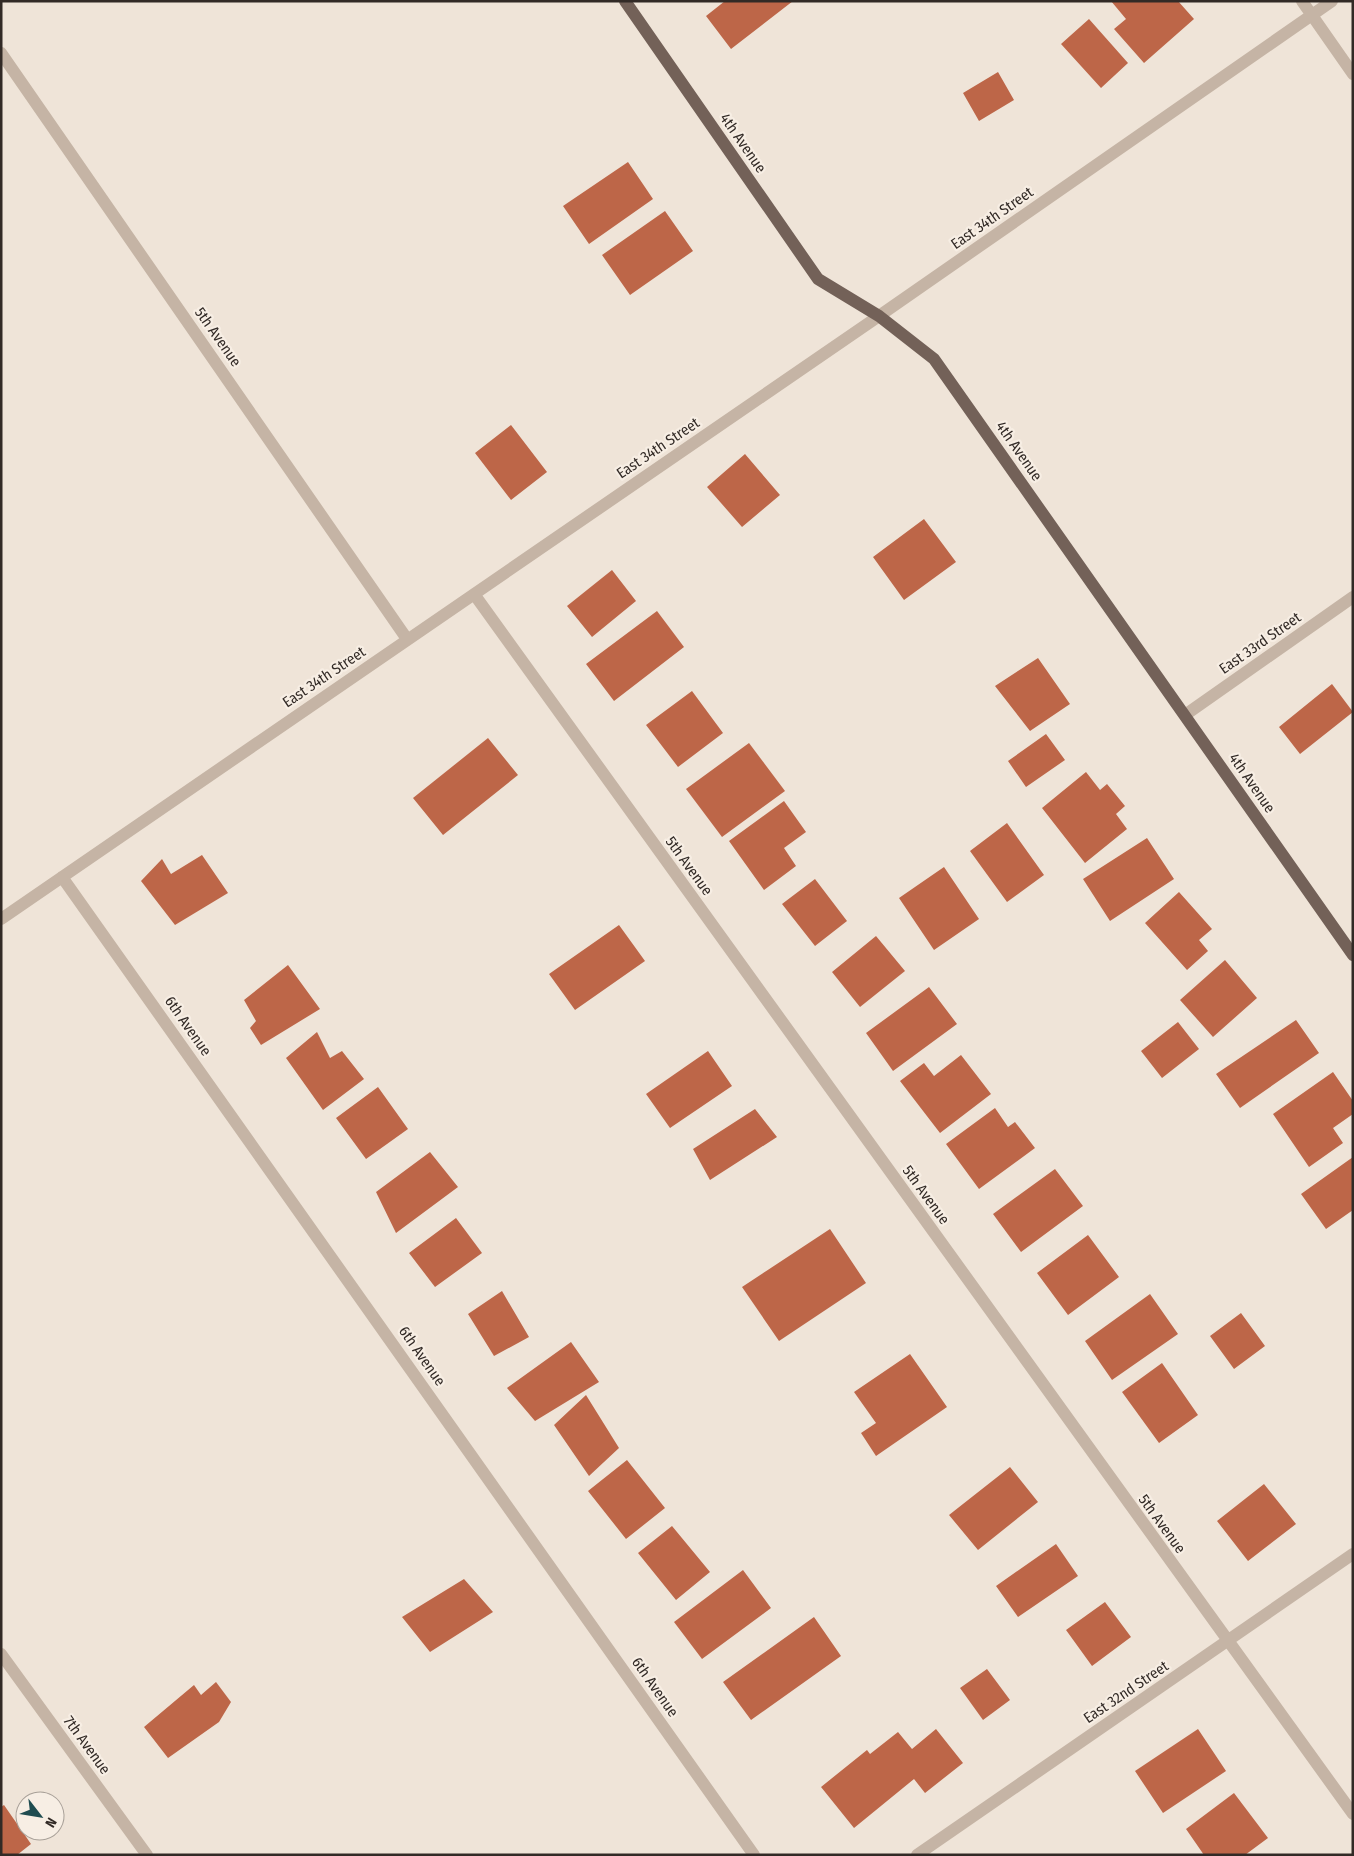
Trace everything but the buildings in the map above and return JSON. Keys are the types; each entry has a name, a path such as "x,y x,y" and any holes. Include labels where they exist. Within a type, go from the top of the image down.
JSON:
{"main road":[{"name":"4th Avenue","path":"625,1 818,279 879,316 934,359 1353,954"}],"street":[{"path":"1302,1 1353,74"},
{"name":"East 34th Street","path":"1,918 879,316 1332,1"},
{"name":"5th Avenue","path":"1,53 407,640"},
{"name":"5th Avenue","path":"474,594 1227,1643 1353,1814"},
{"name":"East 33rd Street","path":"1185,715 1353,597"},
{"name":"6th Avenue","path":"62,877 754,1855"},
{"name":"East 32nd Street","path":"917,1855 1227,1643 1353,1554"},
{"name":"7th Avenue","path":"1,1654 147,1855"}]}
